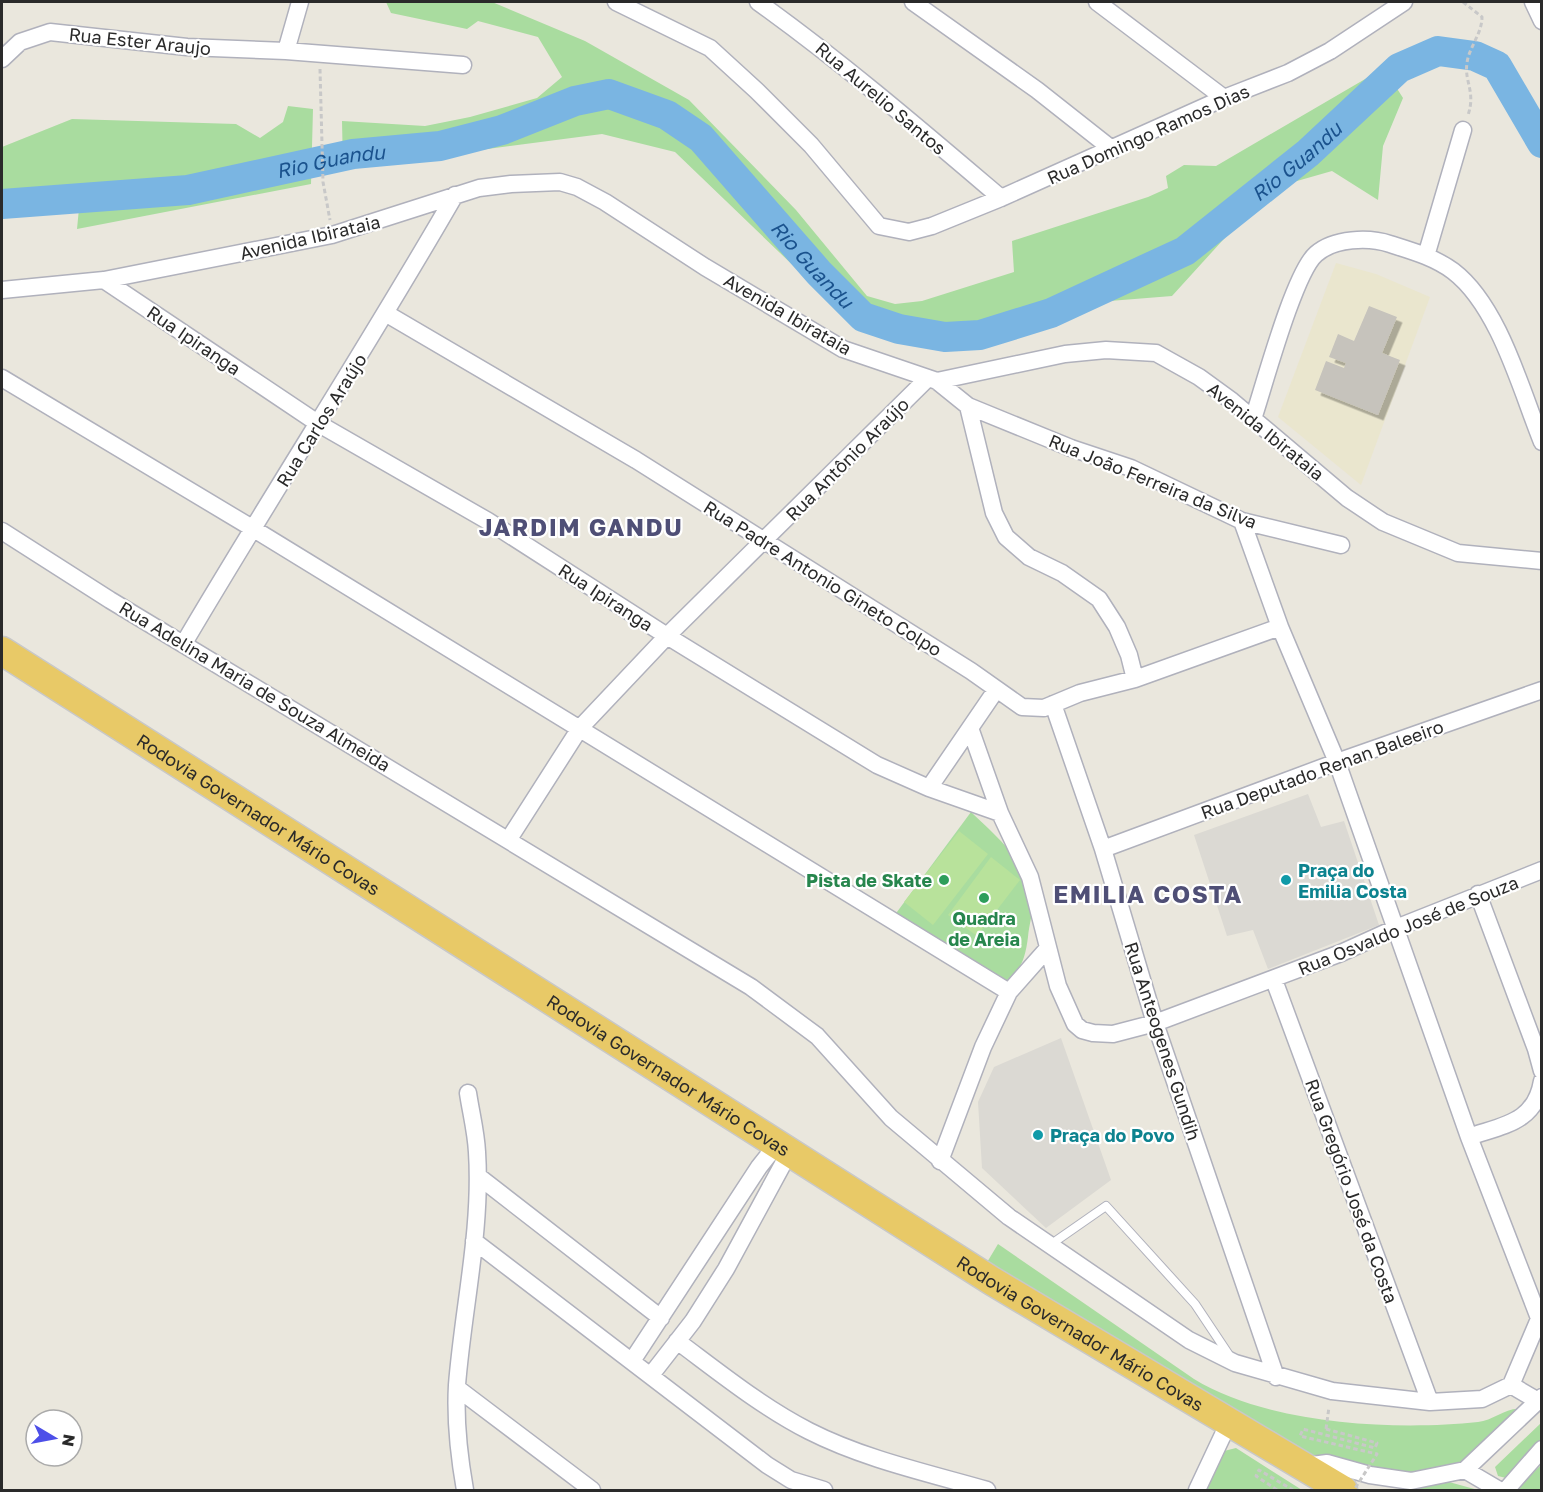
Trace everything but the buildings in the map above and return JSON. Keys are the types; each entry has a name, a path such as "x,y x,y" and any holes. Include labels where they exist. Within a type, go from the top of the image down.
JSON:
{"highway":[{"name":"Rodovia Governador Mário Covas","path":"2,651 992,1281 1229,1422 1298,1479 1343,1491"}],"street":[{"path":"286,51 300,2"},
{"name":"Rua Domingo Ramos Dias","path":"616,2 710,48 811,145 879,226 909,232 921,230 1001,198 1113,150 1224,98 1288,73 1330,51 1404,2"},
{"name":"Rua Aurelio Santos","path":"758,2 821,47 894,105 1001,198"},
{"path":"913,2 1037,90 1113,150"},
{"path":"1096,2 1224,98"},
{"path":"1533,2 1542,21"},
{"name":"Rua Ester Araujo","path":"2,59 20,42 50,32 187,47 286,51 463,65"},
{"path":"1426,256 1463,130"},
{"name":"Avenida Ibirataia","path":"2,290 104,280 332,235 455,195 511,184 560,182 577,187 843,349 932,379 1065,354 1106,350 1156,353 1199,377 1253,418 1347,498 1383,522 1458,553 1521,561 1542,561"},
{"name":"Rua Carlos Araújo","path":"184,643 252,528 387,314 455,195"},
{"path":"1253,418 1301,278 1316,254 1334,245 1353,240 1381,241 1426,256 1453,271 1474,293 1495,324 1542,442"},
{"name":"Rua Ipiranga","path":"104,280 319,424 488,521 667,636 877,765 929,788 1000,813"},
{"name":"Rua Padre Antonio Gineto Colpo","path":"387,314 636,460 763,543 971,671 996,690 1028,709 1044,708 1080,693 1135,679 1280,627"},
{"path":"2,378 252,528 1009,992"},
{"name":"Rua João Ferreira da Silva","path":"932,379 968,406 1071,448 1131,468 1242,521 1341,545"},
{"name":"Rua Antônio Araújo","path":"510,838 580,728 667,636 932,379"},
{"path":"968,406 994,513 1006,537 1029,557 1062,573 1099,599 1129,654 1135,679"},
{"path":"1242,521 1280,627 1337,762 1469,1137 1540,1315 1511,1385 1540,1399 1466,1470 1416,1481 1397,1491"},
{"name":"Rua Adelina Maria de Souza Almeida","path":"2,531 111,600 510,838 761,994 817,1036 891,1118 1009,1217 1189,1340 1235,1363 1276,1377 1332,1391 1430,1402 1482,1399 1511,1385"},
{"path":"929,788 996,690"},
{"name":"Rua Deputado Renan Baleeiro","path":"1103,849 1337,762 1542,690"},
{"name":"Rua Anteogenes Gundih","path":"1053,704 1103,849 1155,1023 1276,1377"},
{"path":"940,1161 983,1047 1009,992 1048,948 1030,877 1000,813 970,728"},
{"name":"Rua Osvaldo José de Souza","path":"1048,948 1058,986 1075,1024 1082,1030 1113,1034 1155,1023 1274,980 1478,894 1542,870"},
{"path":"1478,894 1536,1049 1542,1071"},
{"name":"Rua Gregório José da Costa","path":"1274,980 1430,1402"},
{"path":"1469,1137 1518,1120 1531,1109 1539,1097 1542,1082"},
{"path":"465,1491 459,1458 457,1388 474,1241 478,1176 477,1151 468,1093"},
{"path":"632,1360 759,1167 784,1147"},
{"path":"651,1375 693,1321 726,1269 784,1147"},
{"path":"478,1176 661,1318"},
{"path":"474,1241 632,1360 792,1486 824,1491"},
{"path":"671,1304 693,1321"},
{"path":"677,1341 749,1394 811,1432 893,1462 987,1491"},
{"path":"457,1388 592,1491"},
{"path":"1197,1491 1229,1422"},
{"path":"1506,1491 1542,1449"},
{"path":"1298,1479 1327,1463 1370,1475 1416,1481"},
{"path":"1466,1470 1499,1491"}],"lane":[{"path":"1049,1245 1106,1206 1195,1304 1235,1363"}],"path":[{"path":"1463,2 1481,16 1482,26 1467,60 1471,106 1463,130"},
{"path":"319,55 323,122 323,182 332,235"},
{"path":"1332,1391 1326,1429 1377,1443 1375,1448 1303,1429 1300,1436 1377,1454 1354,1491"},
{"path":"1277,1491 1256,1476 1259,1470 1298,1479"}],"shaded area":[{"path":"1336,263 1376,274 1430,297 1361,485 1278,417"},
{"name":"Praça do Emilia Costa","path":"1308,794 1321,827 1344,821 1379,925 1268,969 1253,930 1227,936 1194,835"},
{"name":"Praça do Povo","path":"1061,1038 1111,1180 1046,1228 982,1168 978,1102 994,1067"}],"green space":[{"path":"386,2 492,2 585,41 689,100 796,210 867,296 895,304 922,301 1014,272 1012,241 1148,197 1168,188 1166,176 1184,165 1216,166 1384,68 1403,98 1383,146 1378,200 1332,171 1290,183 1232,230 1172,296 1097,302 1030,328 970,345 925,344 856,326 675,152 602,134 343,168 342,121 425,126 470,117 537,98 562,77 538,37 478,21 467,29 391,13"},
{"path":"288,106 313,109 311,184 77,229 80,198 2,204 2,147 72,119 236,124 260,138 283,122"},
{"path":"971,812 1019,863 1031,888 1032,910 1023,960 1017,971 999,985 894,916"},
{"name":"Pista de Skate","path":"959,831 988,854 933,925 904,902"},
{"name":"Quadra de Areia","path":"991,857 1020,880 977,936 948,915"},
{"path":"998,1244 1194,1379 1224,1394 1257,1406 1332,1421 1408,1425 1478,1422 1510,1410 1521,1409 1459,1465 1427,1478 1325,1460 1261,1439 986,1264"},
{"path":"1541,1423 1541,1447 1506,1478 1498,1476 1495,1467"},
{"path":"1236,1448 1302,1490 1206,1490 1224,1451"},
{"path":"1541,1465 1541,1490 1517,1490 1518,1487"},
{"path":"1449,1482 1478,1490 1409,1490 1419,1484"}],"waterway":[{"name":"Rio Guandu","path":"2,204 188,190 353,154 440,146 502,130 575,101 609,94 667,115 701,138 819,273 863,317 899,329 945,337 980,335 1051,313 1185,251 1308,153 1399,68 1438,51 1475,56 1497,66 1542,143"}],"place":[{"name":"Pista de Skate","path":"944,880"},
{"name":"Praça do Emilia Costa","path":"1286,880"},
{"name":"Quadra de Areia","path":"984,898"},
{"name":"Praça do Povo","path":"1038,1135"}],"district":[{"name":"JARDIM GANDU","path":"581,526"},
{"name":"EMILIA COSTA","path":"1148,893"}]}
